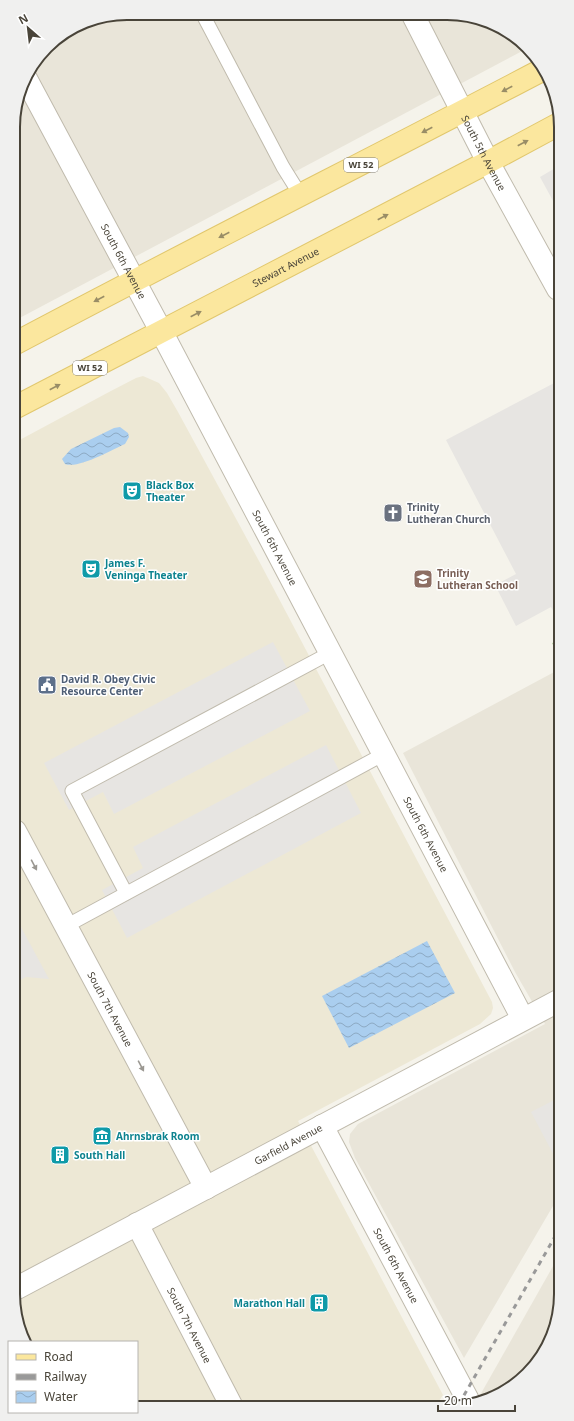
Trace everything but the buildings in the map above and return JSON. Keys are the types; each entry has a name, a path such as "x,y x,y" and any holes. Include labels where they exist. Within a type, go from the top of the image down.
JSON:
{"main road":[{"name":"WI 52","path":"20,341 134,280 301,196 539,72"},
{"name":"Stewart Avenue","path":"20,405 554,127"}],"street":[{"name":"South 5th Avenue","path":"416,20 488,162 554,282"},
{"name":"South 6th Avenue","path":"29,84 161,331 523,1020"},
{"name":"South 7th Avenue","path":"20,840 206,1188"},
{"name":"Garfield Avenue","path":"20,1286 554,1003"},
{"name":"South 6th Avenue","path":"322,1126 467,1399"},
{"name":"South 7th Avenue","path":"138,1224 229,1401"}],"lane":[{"path":"205,20 283,167 301,196"},
{"path":"126,893 72,791 330,653"},
{"path":"66,926 384,754"}],"shaded area":[{"path":"127,20 447,20 468,22 482,26 501,34 523,51 20,318 21,113 28,86 34,73 51,51 73,34 106,22"},
{"path":"554,169 554,203 540,177"},
{"path":"143,376 159,383 167,393 178,412 259,561 492,1002 493,1008 491,1014 480,1024 298,1121 443,1395 439,1401 138,1401 138,1341 31,1341 24,1322 20,1294 20,440 136,378"},
{"path":"554,383 554,612 551,607 516,626 495,585 516,574 446,440"},
{"path":"273,642 310,711 114,814 103,792 69,810 44,763"},
{"path":"554,672 554,1204 464,1358 355,1158 349,1142 350,1134 358,1124 545,1024 515,972 403,753"},
{"path":"326,745 361,813 127,938 102,890 143,868 133,847"},
{"path":"20,924 49,979 26,977 20,980"},
{"path":"554,1100 554,1156 531,1112"},
{"path":"554,1264 553,1308 546,1335 540,1348 523,1370 507,1383 480,1396"}],"water":[{"path":"120,427 128,433 129,437 125,444 78,464 65,464 62,459 71,449 114,428"},
{"path":"427,941 455,993 349,1048 322,996"}],"railway":[{"path":"461,1400 554,1238"}],"place":[{"name":"Black Box Theater","path":"132,491"},
{"name":"Trinity Lutheran Church","path":"393,513"},
{"name":"James F. Veninga Theater","path":"91,569"},
{"name":"Trinity Lutheran School","path":"423,579"},
{"name":"David R. Obey Civic Resource Center","path":"47,685"},
{"name":"Ahrnsbrak Room","path":"102,1136"},
{"name":"South Hall","path":"60,1155"},
{"name":"Marathon Hall","path":"319,1303"}]}
